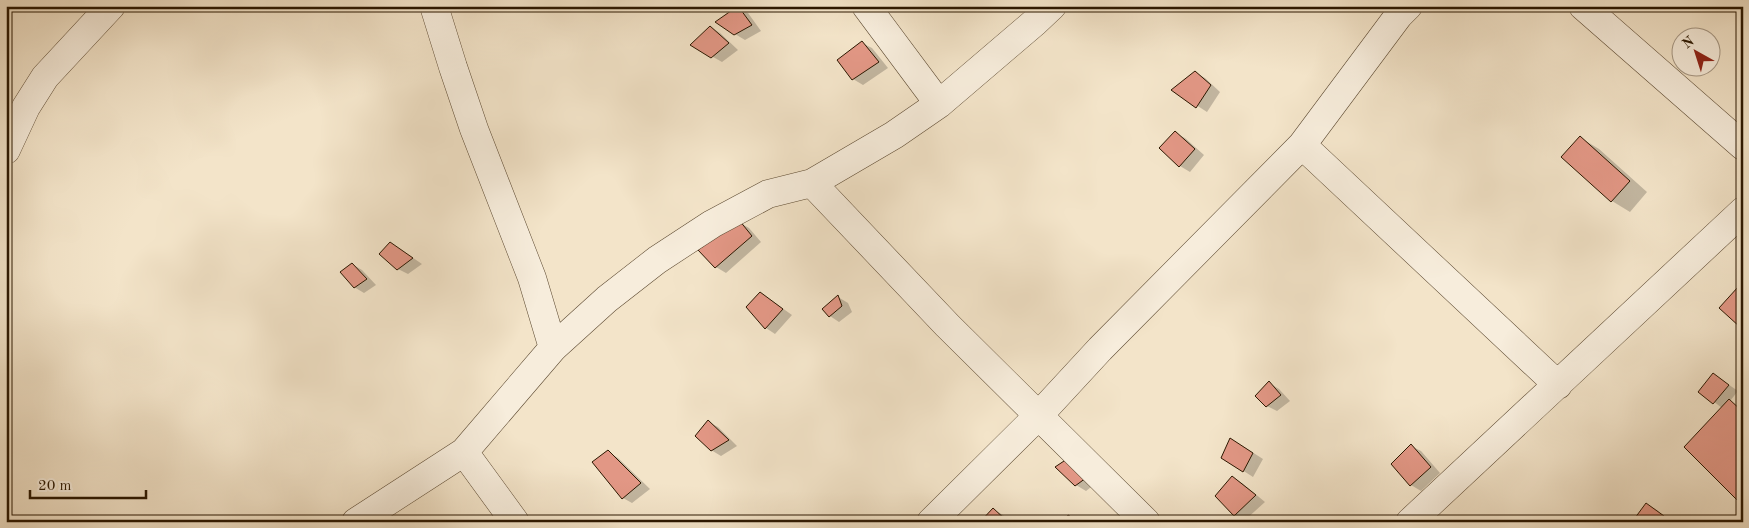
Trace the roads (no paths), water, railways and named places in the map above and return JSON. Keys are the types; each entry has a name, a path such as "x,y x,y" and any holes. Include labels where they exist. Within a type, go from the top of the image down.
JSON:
{"street":[{"path":"6,150 26,107 45,77 111,6"},
{"path":"434,6 474,129 532,278 553,348"},
{"path":"866,6 939,104"},
{"path":"356,522 464,452 553,348 607,299 657,260 712,224 768,194 812,183 894,135 939,104 1052,6"},
{"path":"1583,6 1743,146"},
{"path":"931,522 1302,145 1398,9"},
{"path":"1302,145 1558,385"},
{"path":"812,183 947,325 1146,522"},
{"path":"1410,522 1743,211"},
{"path":"464,452 514,522"}]}
